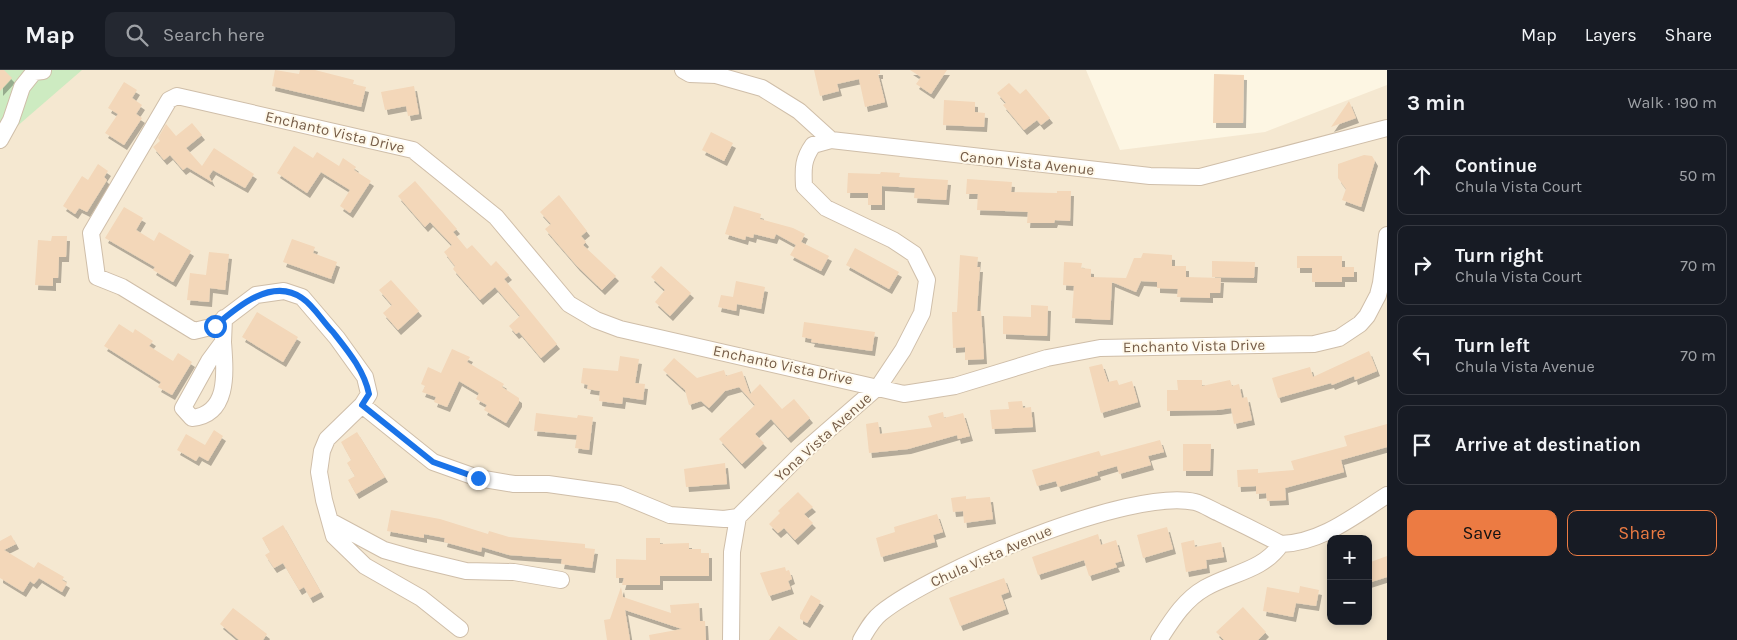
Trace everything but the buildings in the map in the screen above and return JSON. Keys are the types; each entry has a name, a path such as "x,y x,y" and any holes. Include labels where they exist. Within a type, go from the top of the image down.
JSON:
{"street":[{"path":"683,70 690,74 716,75 762,88 800,111 831,140"},
{"path":"0,140 11,120 22,87 34,72 43,71"},
{"name":"Enchanto Vista Drive","path":"224,318 215,326 194,331 122,286 97,277 91,233 161,110 169,100 177,96 413,150 496,218 569,304 596,320 620,329 879,386 904,394 955,386 1047,358 1100,348 1214,344 1295,345 1327,342 1339,338 1360,324 1373,306 1381,283 1387,235"},
{"name":"Canon Vista Avenue","path":"831,140 1150,176 1200,177 1387,128"},
{"name":"Yona Vista Avenue","path":"738,517 803,452 879,386 903,350 922,313 927,280 914,254 893,240 826,208 804,186 803,166 806,156 813,145 831,140"},
{"path":"223,342 224,318 256,295 284,291 302,298 337,338 365,377 369,394 362,405 327,439 322,452 319,472 324,500 334,536 365,566 421,598 460,629"},
{"path":"362,405 433,462 478,478 514,484 548,484 619,494 670,515 738,517 732,552 731,640"},
{"path":"1159,640 1178,610 1205,588 1245,572 1273,555 1280,544 1299,543 1318,537 1387,495"},
{"name":"Chula Vista Avenue","path":"861,640 879,614 902,597 942,576 1038,533 1112,511 1162,501 1195,502 1280,544"},
{"path":"330,521 384,550 412,558 466,571 514,572 561,580"}],"shaded area":[{"path":"0,70 1086,70 1120,150 1265,132 1387,85 1387,640 0,640"}],"green space":[{"path":"0,70 82,70 0,141"}],"route":[{"path":"215,326 231,312 256,295 284,291 302,298 337,338 365,377 369,394 362,405 433,462 478,478"}]}
